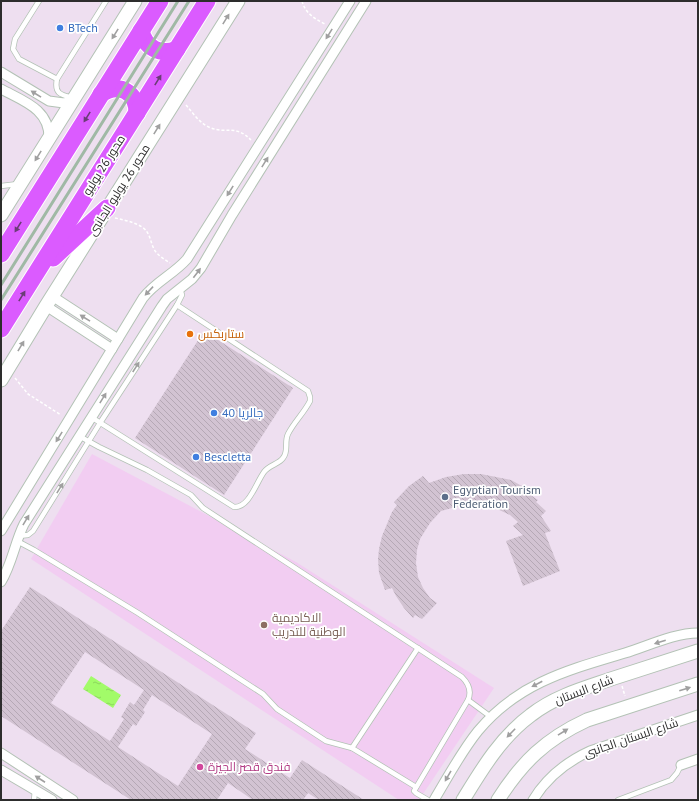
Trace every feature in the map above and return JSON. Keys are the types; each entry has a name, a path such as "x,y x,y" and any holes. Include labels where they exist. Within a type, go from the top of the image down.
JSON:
{"highway":[{"path":"1,254 160,1"},
{"name":"محور 26 يوليو","path":"1,329 207,1"},
{"path":"141,31 145,41 152,48 162,52 177,49"},
{"path":"101,94 116,88 126,91 134,98 137,113"},
{"path":"36,273 105,211"}],"main road":[{"path":"1,215 135,1"},
{"name":"محور 26 يوليو الجانبى","path":"1,380 105,211 238,1"},
{"name":"شارع البستان","path":"463,800 496,750 507,737 531,715 575,691 698,651"},
{"path":"498,800 513,776 539,749 570,728 587,720 698,684"}],"street":[{"path":"1,531 148,292 159,281 180,267 187,259 350,1"},
{"path":"1,582 6,573 17,539 24,524 91,417 167,299 196,275 366,1"},
{"path":"1,72 49,101 64,103 74,99"},
{"path":"1,89 41,113 48,128 49,139"},
{"path":"220,207 232,215"},
{"path":"49,301 118,339"},
{"path":"49,301 112,349"},
{"path":"70,420 82,432"},
{"path":"434,800 466,747 478,731 504,705 522,692 545,680 573,669 658,642 686,634 698,633"},
{"name":"شارع البستان الجانبى","path":"533,800 553,775 576,757 698,715"},
{"path":"1,753 73,800"},
{"path":"684,763 698,759"},
{"path":"684,763 698,768"},
{"path":"1,770 52,800 58,790"}],"lane":[{"path":"38,1 15,39 13,49 19,59 57,79"},
{"path":"74,99 61,95 58,92 56,86 57,79 106,1"},
{"path":"1,186 20,184"},
{"path":"17,539 28,536 33,531 100,423 177,305 182,295 180,288"},
{"path":"91,417 234,507 240,507 245,503 264,472 284,457 287,436 310,401 308,391 177,305"},
{"path":"82,432 89,441 99,447 147,470 191,495 203,508 462,677 470,688 468,700 414,791 428,800"},
{"path":"17,539 158,626 263,694 277,709 326,742 352,748 416,787"},
{"path":"352,748 418,648"},
{"path":"468,700 491,717"},
{"path":"618,800 671,780 684,763"},
{"path":"34,800 35,790"}],"path":[{"path":"302,1 309,14 318,21 333,27"},
{"path":"178,96 203,124 212,128 231,129 241,132 257,147"},
{"path":"105,211 143,227 148,234 154,250 161,257 180,267"},
{"path":"8,368 28,394 70,420"},
{"path":"619,677 629,707"}],"shaded area":[{"name":"الاكاديمية الوطنية للتدريب","path":"92,454 296,562 494,688 419,800 399,800 31,559"}],"water":[{"path":"91,676 121,695 113,708 83,689"}],"building":[{"name":"جالريا 40","path":"204,331 293,388 224,495 135,438"},
{"path":"464,474 481,474 511,480 531,491 529,494 538,500 536,502 546,511 541,516 551,531 545,533 560,571 523,586 506,541 523,535 513,526 518,522 510,515 495,508 478,505 463,505 441,511 430,523 420,539 416,563 418,577 423,588 430,598 437,603 422,619 415,615 413,618 404,608 392,588 385,590 379,573 379,549 382,536 392,512 397,505 394,502 409,486 423,476 429,483 446,477"},
{"path":"30,587 256,733 245,749 290,778 302,760 364,800 319,800 308,793 303,800 253,800 228,783 217,800 131,800 1,716 1,631","holes":["85,652 144,690 134,705 130,702 121,717 124,719 110,741 51,703","152,695 212,734 178,786 118,747 133,724 136,726 145,712 143,710"]}],"railway":[{"path":"1,285 178,1"},
{"path":"1,300 189,1"}],"place":[{"name":"BTech","path":"60,28"},
{"name":"ستاربكس","path":"190,334"},
{"name":"جالريا 40","path":"214,413"},
{"name":"Bescletta","path":"196,457"},
{"name":"Egyptian Tourism Federation","path":"445,497"},
{"name":"الاكاديمية الوطنية للتدريب","path":"264,625"},
{"name":"فندق قصر الجيزة","path":"200,767"}]}
